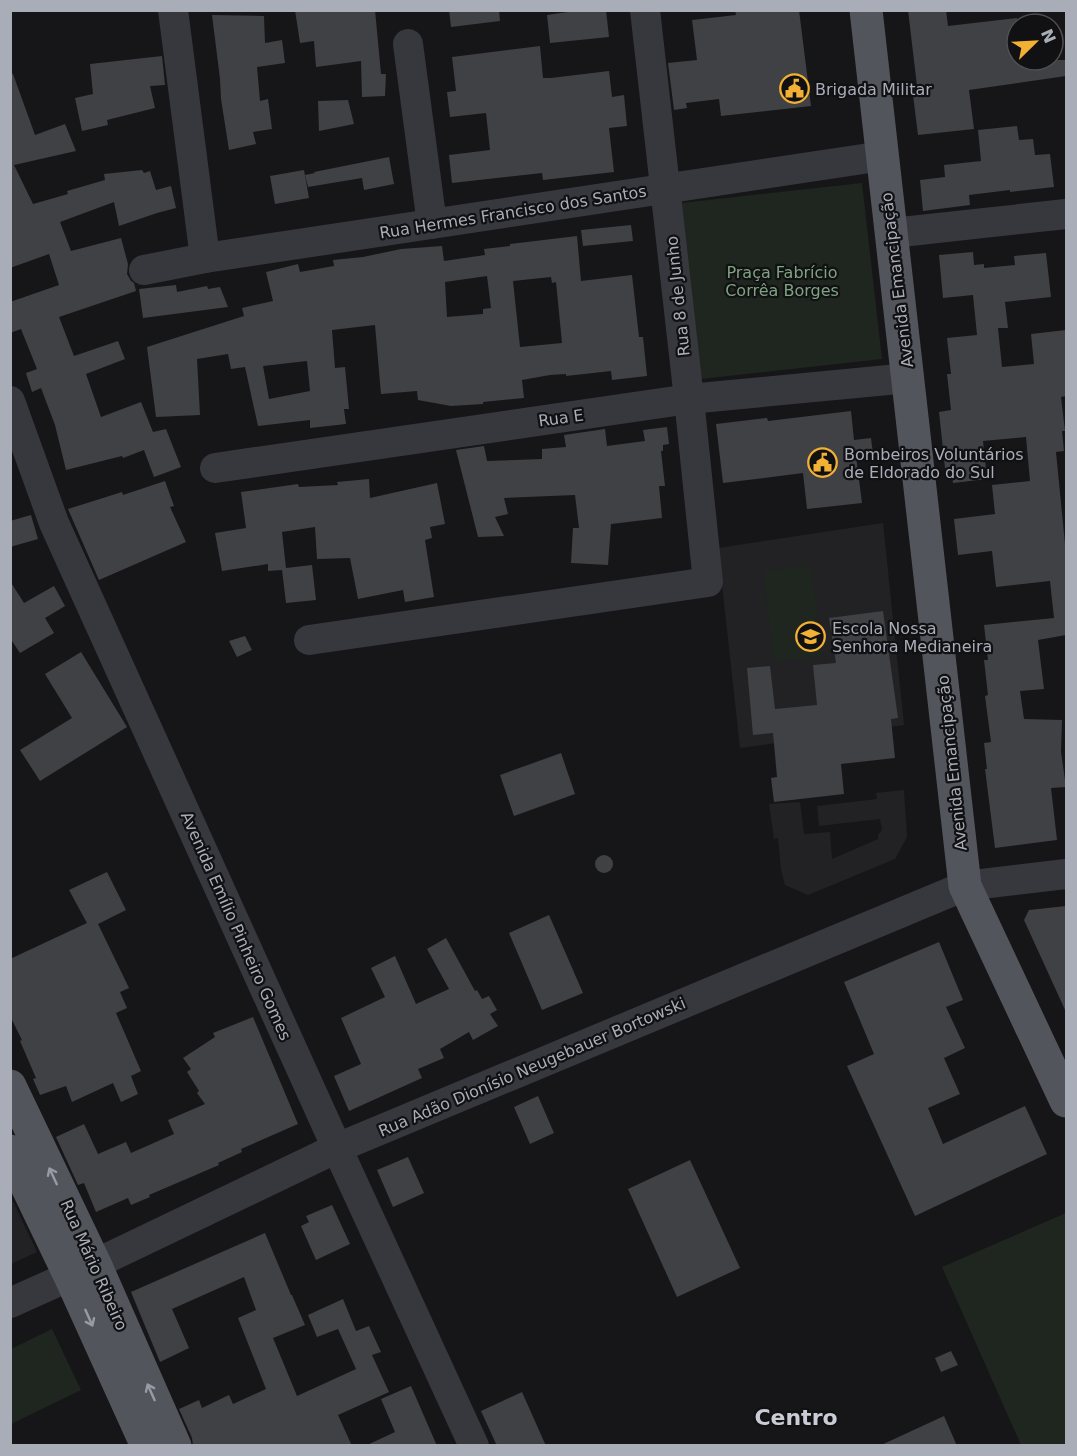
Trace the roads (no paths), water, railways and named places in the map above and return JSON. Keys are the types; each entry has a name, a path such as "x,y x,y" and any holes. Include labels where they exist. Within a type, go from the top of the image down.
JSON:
{"main road":[{"name":"Avenida Emancipação","path":"866,10 965,886 1066,1101"},
{"name":"Rua Mário Ribeiro","path":"10,1086 82,1270 147,1446"},
{"name":"Rua Mário Ribeiro","path":"10,1151 82,1270 175,1446"}],"street":[{"path":"173,10 205,258"},
{"name":"Rua 8 de Junho","path":"309,640 708,582 645,10"},
{"path":"408,44 432,224"},
{"name":"Rua Hermes Francisco dos Santos","path":"144,270 205,258 883,156"},
{"path":"892,233 1066,214"},
{"name":"Rua E","path":"215,468 689,399 909,378"},
{"name":"Avenida Emílio Pinheiro Gomes","path":"10,401 54,524 474,1446"},
{"name":"Rua Adão Dionísio Neugebauer Bortowski","path":"10,1303 337,1148 965,886 1066,874"}],"place":[{"name":"Brigada Militar","path":"794,89"},
{"name":"Bombeiros Voluntários de Eldorado do Sul","path":"823,463"},
{"name":"Escola Nossa Senhora Medianeira","path":"811,637"}],"district":[{"name":"Centro","path":"796,1417"}],"park label":[{"name":"Praça Fabrício Corrêa Borges","path":"782,281"}]}
